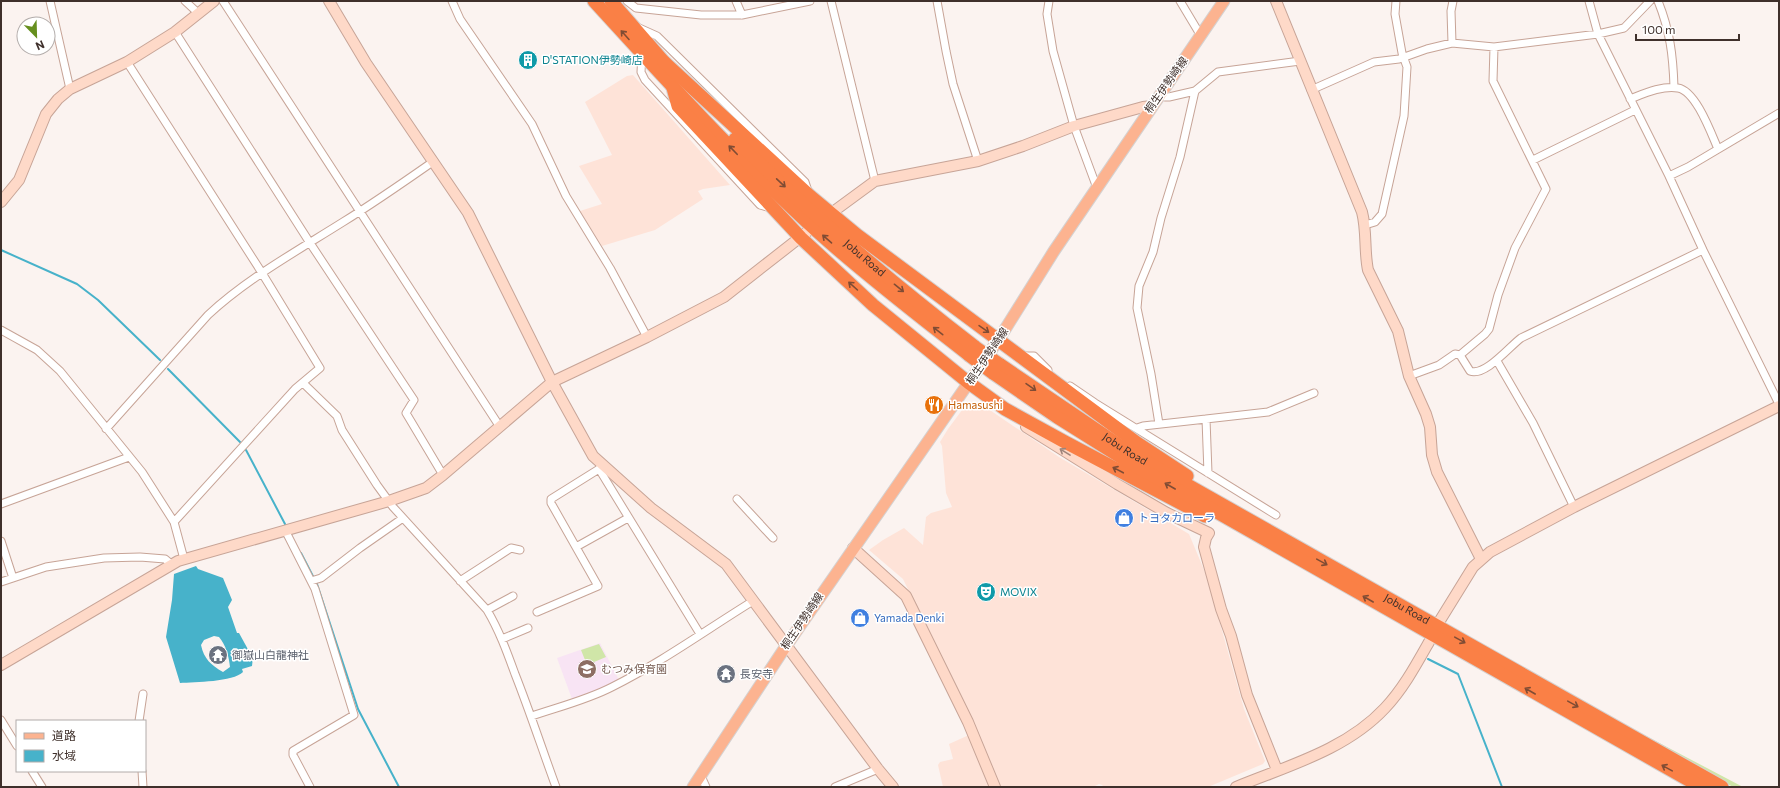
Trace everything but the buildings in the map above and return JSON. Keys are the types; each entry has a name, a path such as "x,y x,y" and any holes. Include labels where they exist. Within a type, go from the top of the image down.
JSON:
{"highway":[{"name":"Jobu Road","path":"594,1 673,88 750,168 820,233 892,295 972,351 1057,417 1127,462 1722,787"},
{"name":"Jobu Road","path":"610,1 710,112 825,225 972,351"},
{"path":"664,62 829,215 951,306 999,339 1021,358 1137,443 1303,557"},
{"path":"673,88 678,106 774,209 804,235 873,304 969,383 1005,409 1172,499 1252,540 1303,557"},
{"name":"Jobu Road","path":"1303,557 1701,787"}],"main road":[{"name":"桐生伊勢崎線","path":"693,787 786,646 999,339 1054,251 1224,1"}],"street":[{"path":"50,1 70,89"},
{"path":"185,1 198,13"},
{"path":"1,202 19,180 46,114 58,99 70,89 127,62 175,32 214,1"},
{"path":"223,1 291,103 500,427"},
{"path":"329,1 366,63 468,213 552,382 587,447 600,466 628,518 700,634"},
{"path":"452,1 460,18 532,124 566,196 607,263 646,337"},
{"path":"627,1 636,8 701,15 742,15 810,1"},
{"path":"736,1 742,15"},
{"path":"831,1 875,181"},
{"path":"937,1 953,84 978,161"},
{"path":"1048,1 1047,14 1053,51 1074,126 1097,188"},
{"path":"1180,1 1196,31 1201,36"},
{"path":"1276,1 1311,90 1358,202 1365,225 1366,262 1368,270 1398,331 1409,376 1428,420 1432,455 1437,472 1481,559"},
{"path":"1365,225 1375,222 1382,214 1404,116 1407,67 1395,14 1396,1"},
{"path":"1452,43 1451,11 1453,1"},
{"path":"1439,622 1466,578 1481,559 1574,507 1779,405 1703,250 1669,176 1598,34 1588,1"},
{"path":"1311,90 1374,62 1404,58 1427,49 1452,43 1494,47 1598,34 1624,28 1650,1"},
{"path":"1658,1 1667,22 1673,54 1674,87"},
{"path":"631,24 657,36 805,182 810,196"},
{"path":"175,32 310,243 414,400 406,413 443,476"},
{"path":"1409,376 1440,365 1455,354 1460,355 1489,329 1498,295 1515,248 1546,189 1493,80 1494,47"},
{"path":"642,54 641,72 645,80 760,205 774,209"},
{"path":"1160,94 1165,97 1169,97 1195,91 1218,72 1300,61"},
{"path":"127,62 320,365 318,371 295,389 174,522"},
{"path":"1630,99 1644,93 1674,87 1681,88 1694,98 1718,148"},
{"path":"1159,424 1152,374 1137,308 1139,286 1153,252 1161,218 1180,157 1195,91"},
{"path":"829,215 875,181 978,161 1074,126 1143,107 1152,106"},
{"path":"1533,160 1635,110"},
{"path":"1669,176 1688,167 1779,113"},
{"path":"106,429 208,315 225,299 262,273 360,212 434,161"},
{"path":"1,665 171,564 389,501 421,490 443,476 552,382 646,337 724,297 804,235"},
{"path":"1460,355 1473,373 1483,370 1497,361 1521,338 1703,250"},
{"path":"1,330 27,344 49,361 68,381 142,472 174,522 184,559"},
{"path":"1021,358 1026,356 1034,356 1046,369 1095,403 1276,515"},
{"path":"1497,361 1533,423 1574,507"},
{"path":"303,383 337,416 342,430 389,501 487,610 502,639 532,716 556,787"},
{"path":"1137,428 1206,418 1268,412 1314,393"},
{"path":"1005,409 1014,420 1117,484 1167,513 1209,533 1204,546 1221,609 1231,636 1249,703 1277,770"},
{"path":"1206,418 1208,473"},
{"path":"1,504 129,457"},
{"path":"537,612 598,586 551,503 551,499 600,466"},
{"path":"600,466 652,508 726,564 878,769 893,787"},
{"path":"737,499 773,538"},
{"path":"311,581 321,578 403,518"},
{"path":"576,547 628,518"},
{"path":"285,530 311,581 354,716 292,751 310,787"},
{"path":"1,541 13,578"},
{"path":"460,581 511,548 520,550"},
{"path":"853,548 906,596 968,722 995,787"},
{"path":"1,582 46,566 104,558 140,557 165,559 171,564"},
{"path":"487,610 513,596"},
{"path":"532,716 613,687 687,644 700,634 753,601"},
{"path":"502,639 528,628"},
{"path":"1236,787 1336,745 1366,726 1385,708 1404,685 1429,642"},
{"path":"139,720 143,694"},
{"path":"1,720 4,732 16,745"},
{"path":"835,787 878,769"},
{"path":"33,772 42,787"},
{"path":"142,772 143,787"},
{"path":"701,776 706,787"}],"shaded area":[{"path":"633,75 730,185 698,191 703,199 655,230 602,246 580,211 602,204 579,166 612,155 585,102 627,76"},
{"path":"968,402 978,402 1059,457 1189,534 1207,577 1244,709 1265,761 1263,764 1208,787 1104,787 1099,784 1093,787 999,787 975,728 903,579 869,550 904,528 923,545 926,517 931,513 952,507 946,493 942,446 940,442"},
{"name":"むつみ保育園","path":"600,643 619,680 601,689 572,699 557,658"},
{"path":"969,735 991,787 943,787 938,765 940,762 953,759 949,744"}],"green space":[{"path":"599,644 606,657 587,665 581,650"},
{"path":"1629,727 1743,787 1733,787"}],"water":[{"path":"196,566 198,569 223,578 232,600 228,607 237,633 239,633 251,657 253,657 252,666 242,669 243,672 238,675 223,680 180,683 166,637 172,600 174,574","holes":["214,636 219,637 227,651 230,667 223,672 209,661 204,654 201,645 204,640"]}],"waterway":[{"path":"1,250 77,284 98,300 160,360"},
{"path":"168,369 240,442"},
{"path":"246,450 285,524"},
{"path":"301,553 317,584 358,709 399,787"},
{"path":"1428,659 1458,674 1502,787"}],"place":[{"name":"D'STATION伊勢崎店","path":"528,60"},
{"name":"Hamasushi","path":"934,405"},
{"name":"トヨタカローラ","path":"1124,518"},
{"name":"MOVIX","path":"986,592"},
{"name":"Yamada Denki","path":"860,618"},
{"name":"御嶽山白龍神社","path":"218,655"},
{"name":"むつみ保育園","path":"587,669"},
{"name":"長安寺","path":"726,674"}]}
